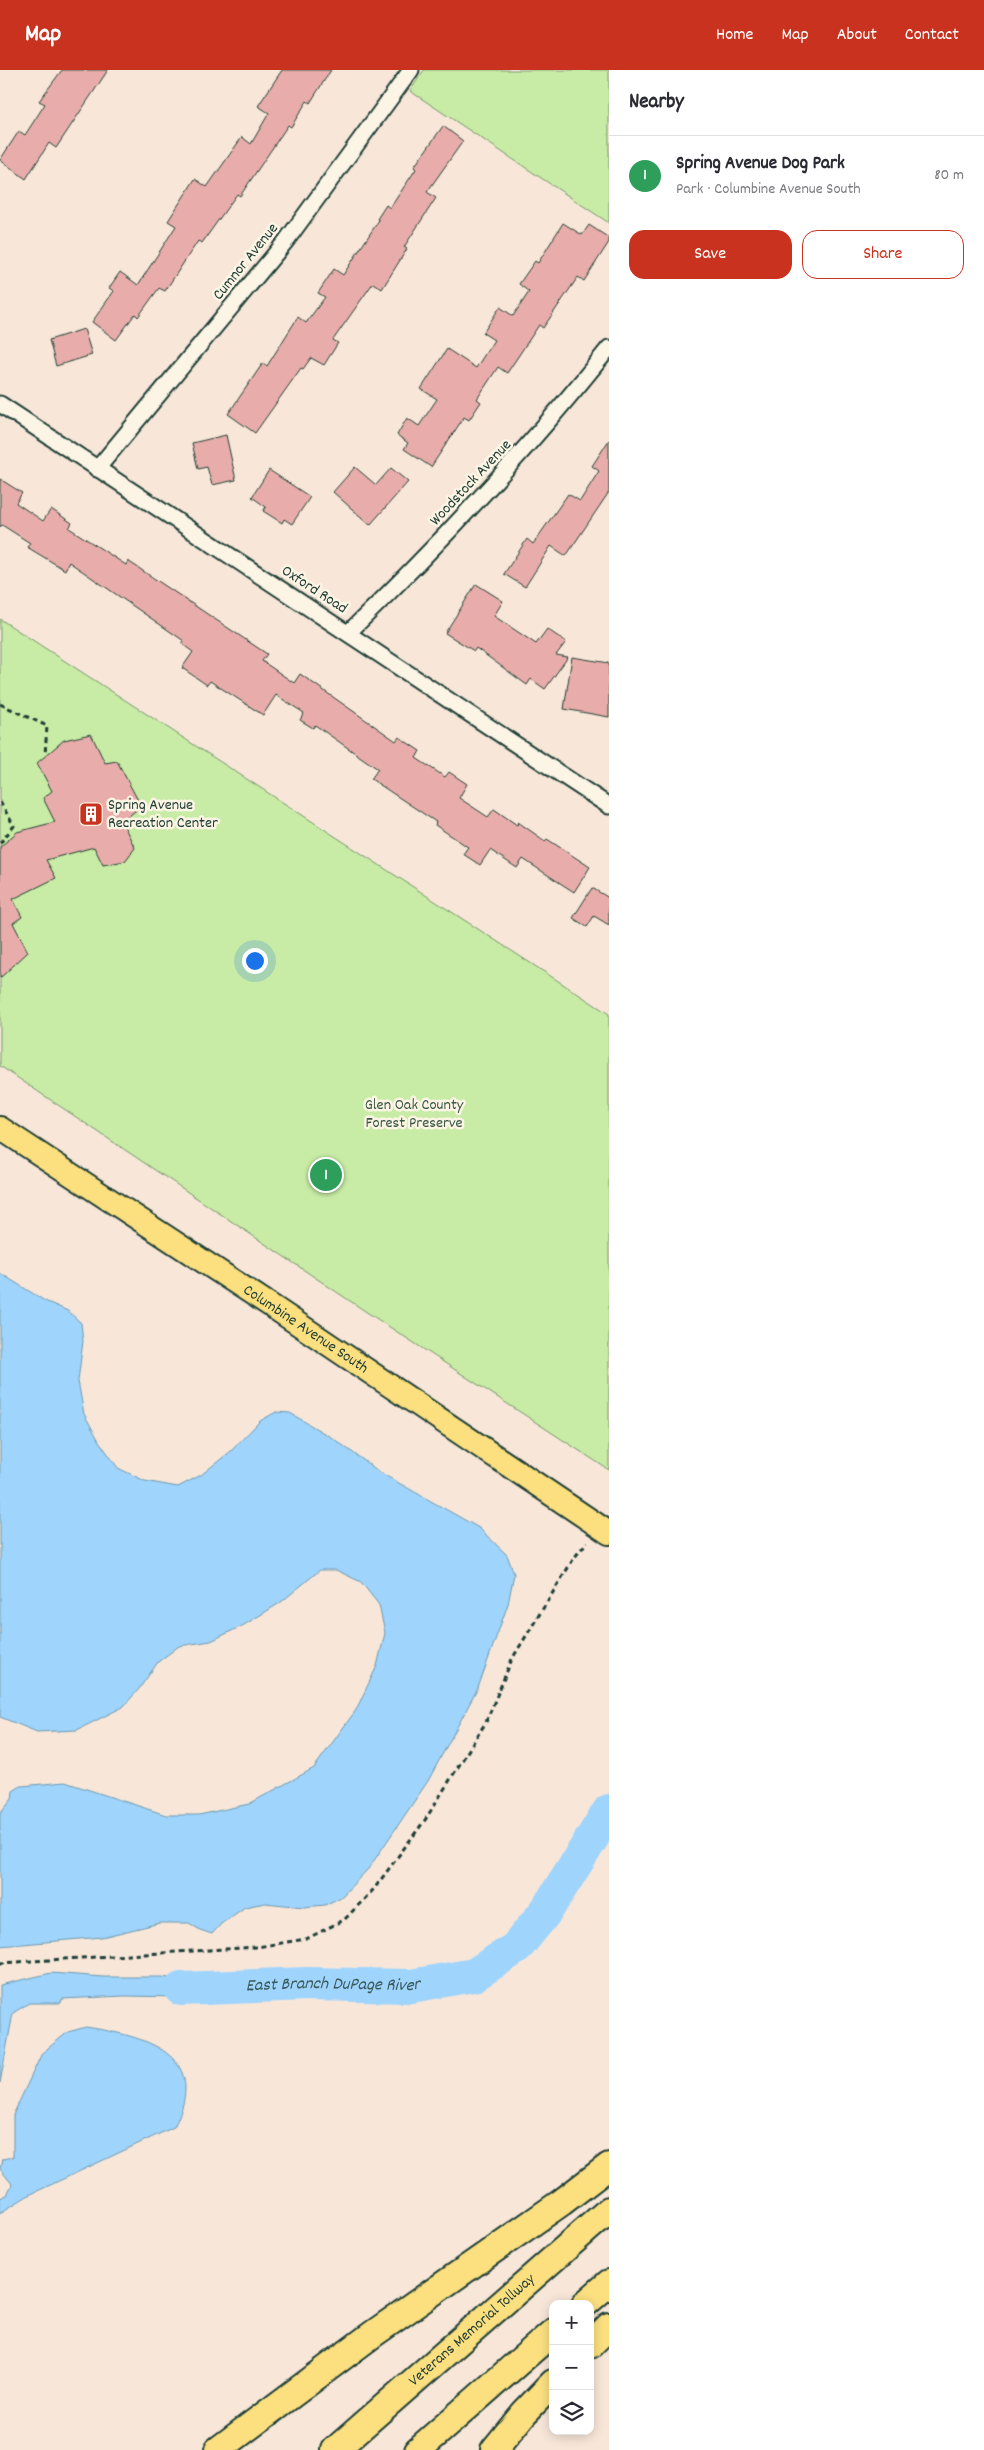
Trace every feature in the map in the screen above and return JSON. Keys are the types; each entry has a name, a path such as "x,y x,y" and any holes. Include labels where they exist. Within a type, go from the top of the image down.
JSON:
{"highway":[{"path":"218,2450 373,2334 562,2202 609,2166"},
{"name":"Veterans Memorial Tollway","path":"335,2450 609,2210"},
{"path":"590,2300 609,2283"},
{"path":"594,2341 609,2326"},
{"path":"418,2450 549,2335"},
{"path":"494,2450 524,2413 549,2387"}],"main road":[{"name":"Columbine Avenue South","path":"0,1128 272,1307 604,1530"}],"street":[{"name":"Cumnor Avenue","path":"97,468 286,241 411,70"},
{"name":"Woodstock Avenue","path":"348,633 448,534 515,462 609,348"},
{"name":"Oxford Road","path":"0,404 609,806"}],"path":[{"path":"0,704 47,726 45,755"},
{"path":"0,802 14,826 0,843"},
{"path":"0,1963 257,1946 306,1939 344,1920 374,1889 425,1820 486,1722 512,1659 574,1558 604,1530"}],"green space":[{"path":"424,70 609,70 609,223 410,91"},
{"name":"Glen Oak County Forest Preserve","path":"0,619 609,1014 609,1470 365,1311 0,1066"}],"water":[{"path":"0,1273 45,1301 68,1311 81,1323 83,1341 78,1381 84,1414 99,1441 118,1468 145,1481 178,1487 201,1475 231,1451 260,1421 276,1412 290,1413 334,1439 381,1473 479,1528 507,1555 514,1574 508,1604 478,1688 428,1781 369,1868 341,1897 325,1905 304,1907 265,1903 245,1907 221,1924 212,1934 200,1930 189,1923 160,1923 102,1937 0,1946 0,1814 12,1799 13,1791 21,1786 65,1782 166,1815 199,1815 249,1804 314,1768 356,1710 377,1666 385,1633 379,1605 361,1582 336,1570 320,1570 280,1603 244,1625 211,1641 179,1646 158,1662 139,1689 123,1707 77,1730 37,1732 0,1717"},
{"path":"51,1973 103,1977 162,1977 229,1987 179,1997 124,1996 62,1999 61,2003 29,2003 13,2013 0,2083 0,1985"},
{"path":"86,2027 130,2036 149,2043 166,2053 178,2065 184,2081 184,2102 174,2127 29,2195 0,2213 0,2198 7,2195 12,2184 0,2169 2,2159 13,2157 13,2115 42,2053 68,2032"}],"building":[{"path":"62,70 108,70 56,148 49,143 26,179 0,160 19,131 25,135 45,104 39,101"},
{"path":"282,70 331,70 310,103 307,101 291,127 288,125 240,196 237,194 202,243 198,241 165,291 159,288 138,317 135,314 116,340 92,322 114,291 109,288 120,272 138,285 176,226 168,221 195,179 207,187 242,137 251,144 269,113 258,106"},
{"path":"443,126 463,141 427,192 436,198 404,247 407,249 382,289 373,283 333,340 338,343 324,365 311,358 303,369 301,368 255,433 228,414 263,363 267,366 298,317 306,323 325,297 318,293 334,269 343,275 379,220 377,219 386,205 390,208 416,169 414,167"},
{"path":"563,223 582,235 589,225 609,238 609,242 584,281 578,277 543,328 539,325 507,373 498,367 477,399 481,402 469,420 464,417 431,467 404,449 408,443 397,435 407,418 419,426 437,399 421,389 447,349 476,368 494,340 483,333 500,307 513,316 529,292 519,284 535,261 538,263"},
{"path":"84,329 92,355 56,366 49,340"},
{"path":"226,435 236,480 212,485 207,467 198,469 192,443"},
{"path":"609,440 609,492 566,556 551,546 525,587 504,574 527,539 533,544 568,494 580,501 599,471 592,466"},
{"path":"355,467 376,485 391,468 408,482 370,525 333,492"},
{"path":"269,470 310,497 292,524 284,519 282,523 263,511 266,507 252,497"},
{"path":"0,479 22,493 16,503 43,521 51,509 72,523 69,528 126,565 128,561 267,654 262,661 294,683 300,674 396,741 399,737 420,751 416,758 445,777 449,772 467,784 459,798 488,817 494,809 517,825 518,822 545,841 547,839 590,867 574,892 523,859 517,868 490,850 480,865 463,854 468,847 435,825 436,822 371,779 378,769 315,725 313,728 300,720 304,713 276,695 263,715 210,681 207,685 182,668 193,652 182,644 184,641 69,562 65,570 27,547 30,543 2,525 0,527"},
{"path":"476,584 503,601 494,616 536,644 547,629 566,642 556,655 568,657 545,689 531,679 527,685 476,648 474,651 445,633"},
{"path":"572,657 609,663 609,717 564,709"},
{"name":"Spring Avenue Recreation Center","path":"91,734 105,763 117,761 141,806 122,822 135,848 125,861 103,865 94,847 46,860 56,878 13,899 22,917 13,923 28,952 0,978 0,847 17,832 55,822 43,798 52,791 37,763 64,740"},
{"path":"592,888 609,898 609,925 594,916 587,927 573,918"}],"waterway":[{"name":"East Branch DuPage River","path":"181,1989 307,1984 411,1986 474,1975 516,1948 546,1911 609,1811"}],"place":[{"name":"Spring Avenue Recreation Center","path":"91,814"},
{"name":"Spring Avenue Dog Park","path":"326,1175"}]}
